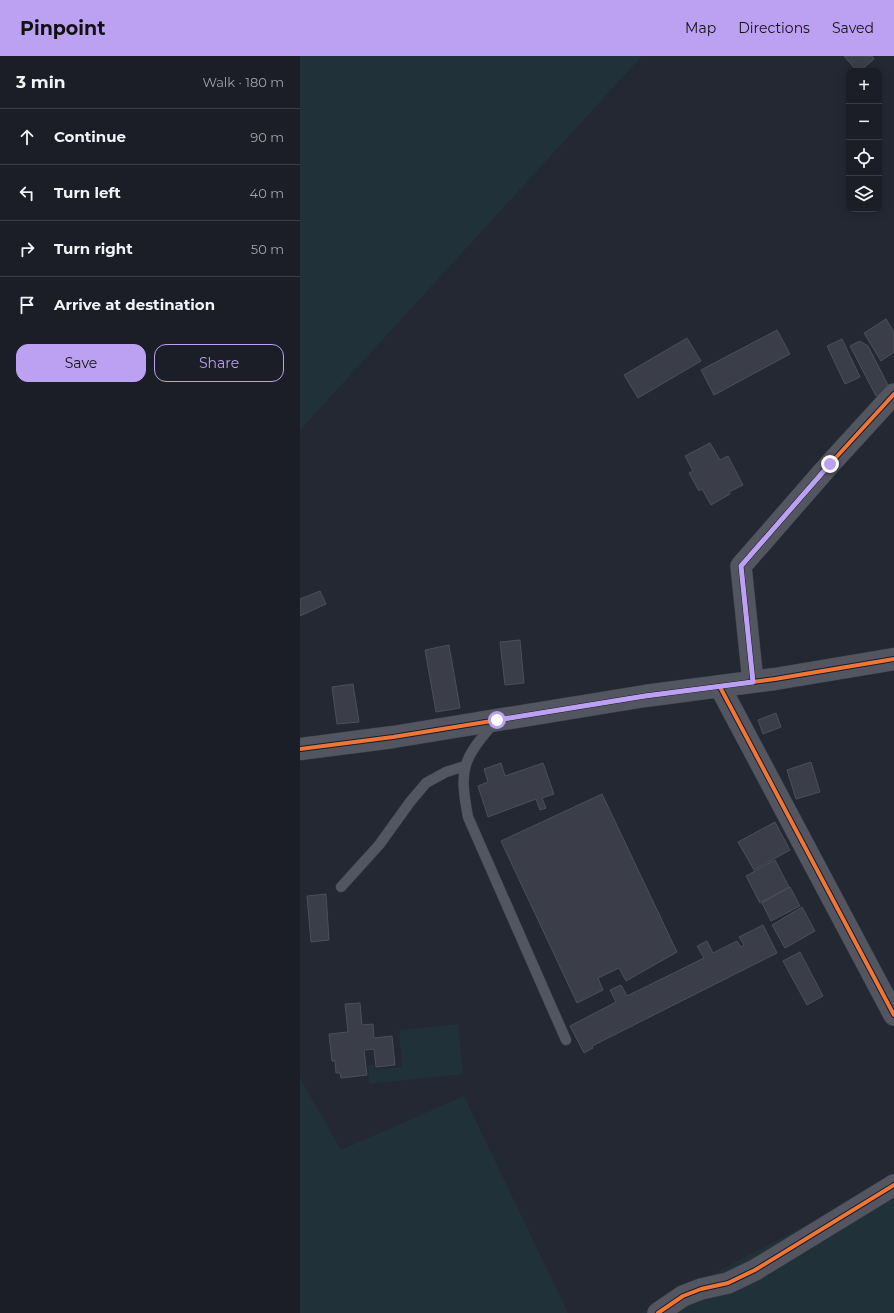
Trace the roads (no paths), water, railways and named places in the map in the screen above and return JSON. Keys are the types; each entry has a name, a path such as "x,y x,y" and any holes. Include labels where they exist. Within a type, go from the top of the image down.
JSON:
{"street":[{"path":"753,682 741,566 830,464 894,394"},
{"path":"301,748 753,682 894,659"},
{"path":"720,686 894,1015"},
{"path":"658,1313 682,1296 701,1288 728,1283 755,1270 894,1185"}],"lane":[{"path":"497,720 474,746 465,766 462,789 468,817 566,1040"},
{"path":"341,887 379,845 410,802 426,783 446,772 465,766"}]}
